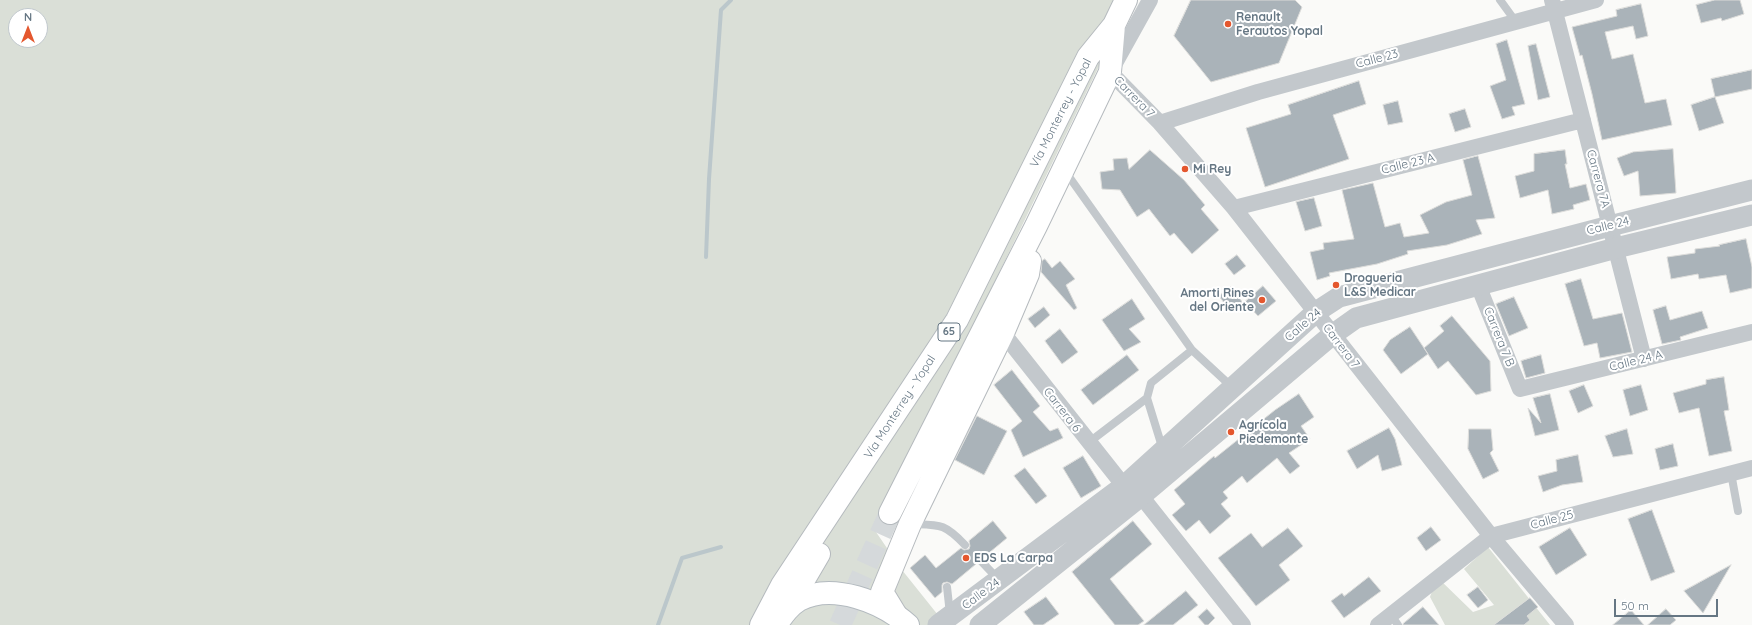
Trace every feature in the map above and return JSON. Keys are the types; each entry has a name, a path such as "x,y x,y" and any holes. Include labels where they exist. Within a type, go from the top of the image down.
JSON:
{"main road":[{"name":"65","path":"1114,25 1126,0"},
{"name":"Vía Monterrey - Yopal","path":"890,513 1036,226 1110,72 1114,25"},
{"name":"Vía Monterrey - Yopal","path":"761,625 782,585 957,320 1088,57 1114,25"},
{"path":"902,620 882,592 910,524 1002,334 1028,274 1036,226"},
{"path":"781,619 957,320"},
{"path":"781,619 800,600 818,594 838,594 859,598 878,604 902,620"}],"street":[{"path":"1110,72 1150,0"},
{"name":"Calle 23","path":"1160,123 1258,92 1516,22 1554,6 1596,0"},
{"name":"Carrera 7A","path":"1554,6 1644,359"},
{"name":"Carrera 7","path":"1110,72 1160,123 1234,208 1491,536 1566,625"},
{"name":"Calle 23 A","path":"1234,208 1583,120"},
{"name":"Calle 24","path":"944,621 1124,486 1316,312 1338,297 1752,190"},
{"name":"Calle 24","path":"980,625 1142,496 1332,335 1356,318 1616,248 1752,214"},
{"name":"Carrera 7 B","path":"1478,285 1520,389"},
{"name":"Calle 24 A","path":"1520,389 1752,332"},
{"name":"Carrera 6","path":"1002,334 1124,486"},
{"name":"Calle 25","path":"1378,625 1394,620 1491,536 1752,468"},
{"path":"1142,496 1243,625"}],"lane":[{"path":"1500,0 1516,22"},
{"path":"1064,168 1192,350 1233,387"},
{"path":"1163,450 1147,398 1151,383 1192,350"},
{"path":"1088,443 1147,398"},
{"path":"1731,473 1738,511"},
{"path":"910,524 940,526 953,533 965,545"},
{"path":"980,560 999,580"},
{"path":"944,621 947,587"}],"shaded area":[{"path":"0,0 1131,0 886,507 876,532 902,570 946,625 0,625"},
{"path":"1488,547 1550,625 1445,625 1430,597 1437,577 1473,612 1494,605 1464,569"}],"building":[{"path":"1191,0 1295,0 1302,7 1279,63 1211,82 1174,36"},
{"path":"1715,0 1740,0 1744,14 1722,21 1721,18 1701,23 1696,5"},
{"path":"1641,4 1648,36 1636,39 1633,26 1605,32 1612,59 1633,54 1645,103 1666,99 1672,125 1602,140 1582,55 1580,56 1572,27 1617,16 1616,10"},
{"path":"1507,40 1525,104 1512,107 1515,115 1502,119 1490,86 1506,80 1496,44"},
{"path":"1536,44 1550,97 1538,100 1528,46"},
{"path":"1752,70 1752,89 1715,97 1711,79"},
{"path":"1359,81 1366,104 1333,115 1349,159 1265,187 1246,128 1291,114 1288,105"},
{"path":"1715,97 1724,123 1699,131 1691,105"},
{"path":"1398,101 1403,122 1388,125 1383,105"},
{"path":"1465,109 1471,127 1455,132 1449,114"},
{"path":"1673,149 1676,193 1640,196 1638,171 1624,176 1617,158 1633,152"},
{"path":"1150,150 1184,180 1205,205 1201,209 1219,230 1192,254 1174,233 1170,236 1149,209 1137,217 1120,190 1102,189 1100,172 1114,170 1113,159 1127,158 1129,169"},
{"path":"1565,150 1567,164 1565,164 1570,188 1586,184 1590,200 1573,205 1574,209 1552,214 1548,190 1520,198 1515,176 1534,171 1534,154"},
{"path":"1478,156 1495,218 1476,220 1482,234 1447,245 1407,251 1408,254 1377,264 1329,273 1330,276 1317,280 1310,252 1324,249 1323,243 1354,239 1342,190 1373,183 1385,227 1400,223 1404,237 1429,233 1420,215 1446,202 1472,195 1463,160"},
{"path":"1314,198 1322,226 1305,231 1296,202"},
{"path":"1746,239 1752,267 1752,288 1730,293 1726,275 1699,279 1698,274 1671,279 1667,257 1695,253 1695,249 1720,246 1719,245"},
{"path":"1237,255 1246,266 1234,275 1225,264"},
{"path":"1045,259 1052,268 1060,261 1075,279 1066,285 1077,308 1074,310 1041,272 1042,261"},
{"path":"1581,279 1593,319 1622,313 1632,352 1600,358 1597,343 1584,346 1565,284"},
{"path":"1263,286 1276,301 1258,316 1245,302"},
{"path":"1231,287 1243,303 1231,312 1219,296"},
{"path":"1514,297 1528,328 1509,336 1496,304"},
{"path":"1132,299 1145,319 1129,329 1141,342 1124,351 1102,320"},
{"path":"1666,306 1670,320 1702,311 1708,328 1680,337 1681,340 1662,344 1653,310"},
{"path":"1044,307 1050,315 1035,328 1028,319"},
{"path":"1452,316 1490,361 1491,391 1476,395 1448,361 1438,369 1424,348 1444,331 1440,326"},
{"path":"1410,327 1428,354 1401,374 1383,350 1390,340"},
{"path":"1060,329 1078,352 1062,364 1045,341"},
{"path":"1127,355 1139,370 1093,405 1081,390"},
{"path":"1541,355 1545,373 1526,378 1521,361"},
{"path":"1012,370 1040,406 1033,412 1050,431 1058,428 1063,438 1023,457 1011,430 1022,421 994,385"},
{"path":"1724,377 1729,410 1724,411 1732,451 1709,456 1699,408 1679,413 1673,393 1706,384 1706,380"},
{"path":"1584,385 1593,406 1578,413 1569,391"},
{"path":"1641,385 1648,410 1630,416 1623,390"},
{"path":"1299,394 1314,417 1301,426 1310,439 1289,453 1300,466 1290,474 1277,458 1247,483 1242,476 1223,492 1228,498 1221,504 1231,516 1210,534 1199,520 1186,531 1172,515 1185,504 1174,490 1214,456 1215,458 1275,410"},
{"path":"1550,394 1559,430 1535,436 1528,408 1541,423 1533,398"},
{"path":"977,416 1007,431 984,475 955,460"},
{"path":"1389,428 1395,439 1402,465 1382,471 1378,455 1357,469 1347,451"},
{"path":"1469,429 1491,429 1493,450 1490,453 1499,471 1483,479 1468,449"},
{"path":"1627,429 1633,454 1613,457 1605,436"},
{"path":"1673,444 1678,466 1660,470 1655,449"},
{"path":"1578,455 1583,482 1562,485 1543,492 1538,476 1557,471 1556,460"},
{"path":"1083,456 1101,486 1081,498 1063,468"},
{"path":"1025,468 1047,496 1036,504 1014,476"},
{"path":"1652,510 1675,572 1651,581 1628,519"},
{"name":"EDS La Carpa","path":"993,521 1007,538 984,557 981,555 977,556 975,559 976,564 952,584 947,582 943,583 942,592 935,598 910,568 925,555 936,568 961,548 964,550 969,549 969,541"},
{"path":"1133,521 1152,544 1110,579 1144,621 1138,625 1115,625 1072,572"},
{"path":"1431,527 1441,540 1426,551 1417,538"},
{"path":"1288,528 1303,546 1279,565 1290,580 1256,606 1218,558 1251,533 1262,547"},
{"path":"1570,528 1587,555 1556,575 1539,547"},
{"path":"1731,565 1703,613 1684,591"},
{"path":"1369,577 1381,591 1344,618 1331,601 1342,593 1344,596"},
{"path":"1478,587 1488,600 1478,608 1467,595"},
{"path":"1186,591 1198,605 1173,625 1144,625"},
{"path":"1046,597 1059,614 1043,625 1034,625 1024,612"},
{"path":"1530,598 1538,607 1527,616 1530,620 1524,625 1494,625"},
{"path":"1423,607 1439,625 1403,625 1403,624"},
{"path":"1207,609 1215,618 1208,625 1205,625 1198,617"},
{"path":"1666,609 1676,620 1670,625 1648,625"},
{"path":"1631,610 1644,625 1613,625"}],"waterway":[{"path":"706,257 709,179 721,10 731,0"},
{"path":"658,625 682,558 721,547"}],"tunnel":[{"path":"840,625 890,513"}],"place":[{"name":"Renault Ferautos Yopal","path":"1228,24"},
{"name":"Mi Rey","path":"1185,169"},
{"name":"Drogueria L&S Medicar","path":"1336,285"},
{"name":"Amorti Rines del Oriente","path":"1262,300"},
{"name":"Agrícola Piedemonte","path":"1231,432"},
{"name":"EDS La Carpa","path":"966,558"}]}
